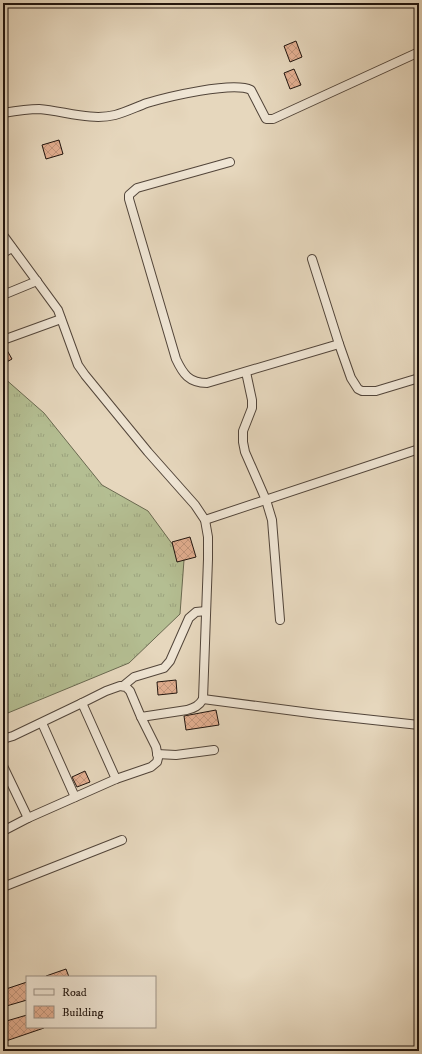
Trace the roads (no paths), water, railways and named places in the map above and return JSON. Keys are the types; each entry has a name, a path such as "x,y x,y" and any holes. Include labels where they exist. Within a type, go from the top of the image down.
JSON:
{"street":[{"path":"3,23 4,3"},
{"path":"3,113 39,109 85,115 108,116 116,115 148,103 194,92 209,89 243,88 251,90 266,118 273,119 419,52"},
{"path":"230,162 137,188 129,195 173,351 180,368 191,380 199,383 207,383 339,344"},
{"path":"3,235 58,310 78,365 85,375 148,452 195,505 205,520 208,538 208,559 203,699 198,706 187,710 141,717"},
{"path":"3,253 12,248"},
{"path":"312,259 339,344 354,384 358,389 362,391 376,390 419,378"},
{"path":"3,294 37,281"},
{"path":"3,340 61,319"},
{"path":"246,372 250,388 252,408 243,431 243,442 245,452 266,500 272,520 280,620"},
{"path":"205,520 419,449"},
{"path":"3,739 42,723 112,688 124,686 134,677 164,668 170,661 189,618 196,612 206,611"},
{"path":"3,831 28,818 116,779 151,767 157,762 156,747 130,691 124,686"},
{"path":"203,699 419,725"},
{"path":"82,703 116,779"},
{"path":"42,723 75,797"},
{"path":"157,754 176,754 214,750"},
{"path":"3,766 28,818"},
{"path":"3,887 122,840"}]}
